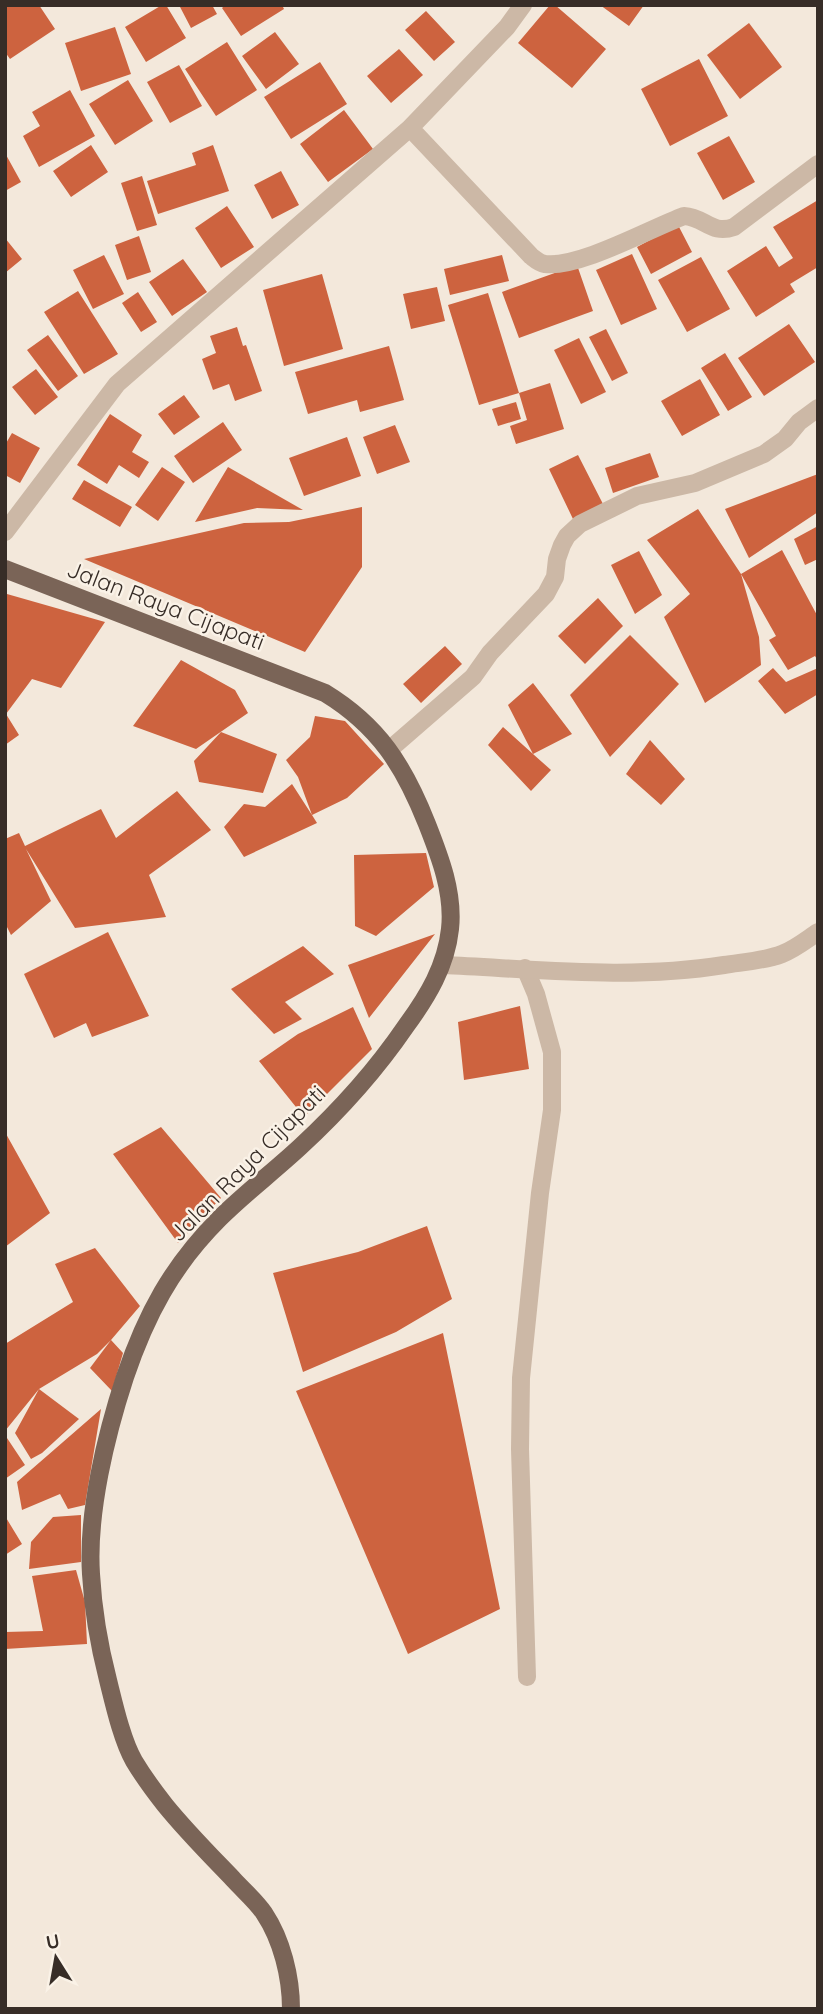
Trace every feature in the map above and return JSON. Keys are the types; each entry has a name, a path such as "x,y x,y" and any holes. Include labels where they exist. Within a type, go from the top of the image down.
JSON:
{"main road":[{"name":"Jalan Raya Cijapati","path":"5,569 326,693 370,726 389,750 422,810 443,865 449,899 450,927 443,965 428,995 377,1068 302,1145 219,1219 179,1265 148,1316 125,1378 105,1450 95,1505 90,1570 96,1633 132,1758 165,1805 264,1914 288,1973 291,2009"}],"street":[{"path":"5,532 117,384 410,128 507,27 523,5"},
{"path":"410,128 531,256 543,264 593,254 684,216 691,216 718,230 734,227 818,164"},
{"path":"389,750 473,677 490,653 546,594 555,577 562,545 580,524 637,496 695,483 764,454 785,439 796,425 818,408"},
{"path":"443,965 526,968 572,973 690,970 780,955 818,932"},
{"path":"526,968 552,1052 552,1110 540,1193 521,1378 520,1449 527,1678"}],"building":[{"path":"5,5 39,5 55,29 10,59 5,52"},
{"path":"166,5 186,38 146,62 125,27"},
{"path":"179,5 212,5 217,14 191,28"},
{"path":"225,5 282,5 284,9 241,36 222,8"},
{"path":"550,5 555,5 606,49 572,88 518,43"},
{"path":"600,5 644,5 629,26"},
{"path":"426,11 455,42 434,61 405,30"},
{"path":"749,23 782,67 740,99 707,55"},
{"path":"115,27 131,74 81,91 65,43"},
{"path":"275,32 299,64 266,89 242,56"},
{"path":"227,42 257,90 216,116 185,69"},
{"path":"399,49 423,75 391,103 367,76"},
{"path":"699,59 728,116 670,146 641,89"},
{"path":"320,62 347,104 291,139 264,97"},
{"path":"179,65 202,106 170,123 147,82"},
{"path":"128,80 153,121 115,145 89,104"},
{"path":"70,90 95,136 39,167 23,136 40,126 32,112"},
{"path":"344,110 373,149 328,182 300,144"},
{"path":"729,136 755,182 723,200 697,153"},
{"path":"91,145 108,172 71,197 53,171"},
{"path":"213,145 229,191 158,214 147,181 196,165 192,153"},
{"path":"5,153 21,182 5,191"},
{"path":"281,171 299,205 272,219 254,185"},
{"path":"142,176 157,225 137,231 121,183"},
{"path":"818,200 818,267 790,284 795,292 756,317 727,271 766,246 779,267 793,258 773,227"},
{"path":"227,206 254,247 221,268 195,228"},
{"path":"678,225 692,252 651,274 637,247"},
{"path":"139,236 151,272 127,280 115,245"},
{"path":"5,238 22,259 5,273"},
{"path":"632,254 657,309 621,325 596,270"},
{"path":"104,255 124,294 93,309 73,270"},
{"path":"502,255 509,281 450,295 444,269"},
{"path":"701,257 730,309 687,332 658,280"},
{"path":"183,259 207,292 172,316 149,282"},
{"path":"577,265 593,311 519,338 502,292"},
{"path":"322,274 343,349 284,366 263,290"},
{"path":"437,287 445,321 411,329 403,294"},
{"path":"78,291 118,354 84,374 44,312"},
{"path":"138,292 157,322 141,332 122,303"},
{"path":"488,293 519,393 479,405 448,305"},
{"path":"789,324 815,362 764,396 738,358"},
{"path":"237,327 262,391 235,401 229,384 213,390 202,359 216,353 210,336"},
{"path":"606,329 628,373 612,381 589,337"},
{"path":"48,335 78,376 58,391 27,350"},
{"path":"579,338 606,392 581,404 554,350"},
{"path":"389,346 404,400 360,412 357,400 308,414 295,372"},
{"path":"725,353 752,397 728,411 701,368"},
{"path":"36,369 58,397 35,415 12,387"},
{"path":"700,379 720,415 682,436 661,401"},
{"path":"550,383 564,429 516,444 510,426 527,420 519,393"},
{"path":"184,395 200,417 174,435 158,414"},
{"path":"516,402 521,419 498,426 492,409"},
{"path":"110,414 142,435 132,452 149,462 139,478 119,465 107,484 77,465"},
{"path":"223,422 242,450 193,483 174,456"},
{"path":"395,425 410,462 377,474 363,437"},
{"path":"12,433 40,448 20,483 5,475 5,445"},
{"path":"347,437 361,476 304,496 289,458"},
{"path":"650,453 659,477 613,493 605,468"},
{"path":"578,455 603,504 573,519 549,469"},
{"path":"162,467 185,482 158,521 135,505"},
{"path":"228,467 303,510 257,508 195,522"},
{"path":"818,474 818,512 749,558 725,509"},
{"path":"84,480 132,507 120,527 72,499"},
{"path":"362,507 362,567 305,652 84,559 244,523 289,522"},
{"path":"698,509 741,574 759,637 761,665 705,703 664,617 690,594 647,540"},
{"path":"818,526 818,559 805,565 794,539"},
{"path":"782,550 818,617 818,661 815,656 788,670 769,640 776,636 741,574"},
{"path":"639,551 662,595 635,614 611,565"},
{"path":"7,594 105,622 61,688 32,679 6,714 19,735 5,745"},
{"path":"598,598 623,626 585,664 558,636"},
{"path":"630,635 679,684 610,757 570,695"},
{"path":"445,646 462,664 421,703 403,684"},
{"path":"181,660 235,690 248,713 196,749 133,726"},
{"path":"773,668 786,682 818,668 818,694 785,714 758,681"},
{"path":"533,683 572,734 533,754 508,705"},
{"path":"315,716 345,721 384,764 347,798 312,815 298,777 286,760 310,737"},
{"path":"503,727 551,770 531,791 488,745"},
{"path":"221,732 277,754 263,793 199,782 194,761"},
{"path":"650,740 685,779 661,805 626,774"},
{"path":"292,784 317,823 244,857 224,827 244,804 265,807"},
{"path":"177,791 211,830 149,875 166,917 75,928 26,849 51,901 11,935 5,923 5,839 19,833 25,846 101,809 116,838"},
{"path":"426,853 434,887 376,936 355,926 354,855"},
{"path":"108,932 149,1016 92,1037 86,1023 54,1038 24,974"},
{"path":"435,934 369,1018 348,965"},
{"path":"303,946 334,974 285,1002 302,1019 274,1034 231,989"},
{"path":"520,1006 529,1069 464,1080 458,1022"},
{"path":"353,1007 372,1049 304,1117 259,1061 298,1034"},
{"path":"161,1127 221,1198 178,1243 113,1154"},
{"path":"5,1132 50,1213 5,1247"},
{"path":"427,1226 452,1299 396,1332 303,1372 273,1273 358,1252"},
{"path":"95,1248 140,1306 97,1354 39,1389 5,1431 5,1344 73,1302 55,1264"},
{"path":"443,1333 500,1609 408,1654 296,1391"},
{"path":"111,1340 123,1353 112,1391 90,1368"},
{"path":"39,1389 79,1419 42,1453 31,1459 15,1433"},
{"path":"101,1409 85,1505 68,1509 60,1494 22,1510 17,1482"},
{"path":"5,1435 25,1465 5,1479"},
{"path":"81,1515 81,1562 29,1569 31,1542 53,1517"},
{"path":"5,1516 22,1544 5,1555"},
{"path":"76,1570 85,1602 87,1644 5,1649 5,1632 43,1631 32,1576"}]}
